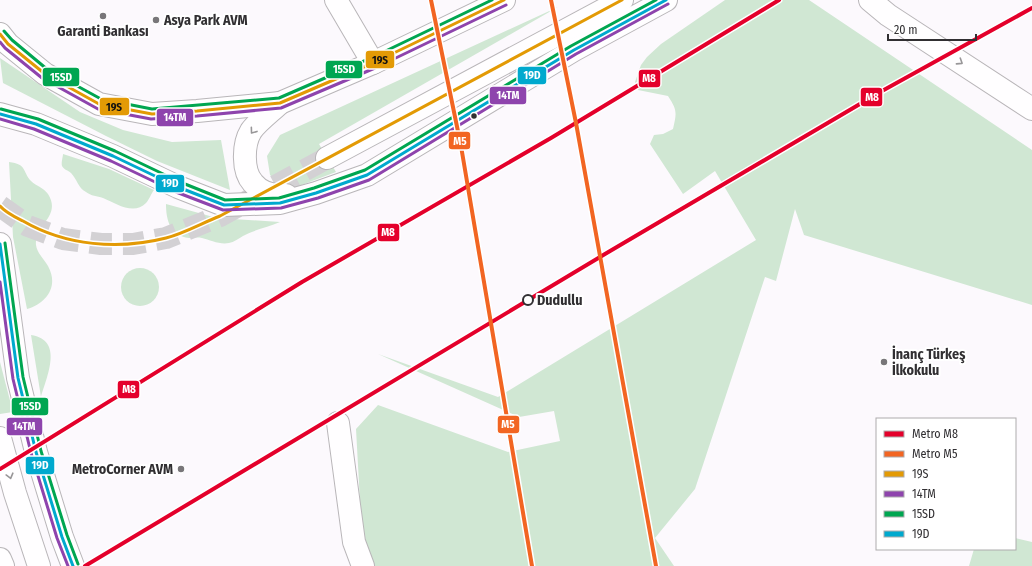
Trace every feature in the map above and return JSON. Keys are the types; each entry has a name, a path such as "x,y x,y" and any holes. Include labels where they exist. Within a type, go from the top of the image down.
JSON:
{"main road":[{"path":"336,0 373,63"},
{"path":"0,34 8,44 45,74 99,104 152,114 197,111 280,103 373,63 504,0"},
{"path":"327,158 622,0"},
{"path":"0,114 43,127 113,156 178,187 224,205 280,203 316,193 367,175 574,50 666,0"},
{"path":"870,0 888,15 1032,109"},
{"path":"280,103 252,130 245,146 245,162 252,183 262,191 278,196 316,193"},
{"path":"0,244 18,378 36,452 62,537 73,566"},
{"path":"338,423 354,542 363,566"},
{"path":"0,438 15,493 39,566"},
{"path":"0,559 3,566"}],"green space":[{"path":"725,0 809,0 1032,150 1032,305 804,235 795,209 776,281 765,277 695,489 655,538 674,566 374,566 362,538 356,429 378,405 508,452 560,441 554,411 519,417 378,354 498,397 756,240 715,171 683,194 650,144 654,135 663,134 673,129 676,115 673,105 668,96 638,90 635,82 641,65 661,44"},
{"path":"558,7 319,144 336,172 299,186 284,187 270,175 267,156 280,135"},
{"path":"0,58 80,112 123,130 172,142 221,140 230,190 157,161 3,83"},
{"path":"63,154 109,169 154,190 146,203 141,207 136,208 124,207 90,194 81,188 71,173 62,166"},
{"path":"9,162 19,164 31,181 48,194 52,208 50,215 39,232 36,245 51,273 51,287 49,293 40,303 27,309 13,237"},
{"path":"166,204 217,218 280,222 252,232 231,243 219,243 202,238 183,237 177,234 173,231 168,221"},
{"path":"140,268 150,271 156,277 159,287 156,297 150,303 140,306 130,303 124,297 121,287 124,277 130,271"},
{"path":"31,335 41,338 47,344 50,351 51,360 41,397"},
{"path":"0,362 13,412 0,414"},
{"path":"1016,538 1032,542 1032,566 969,566 974,550 1016,550"}],"tunnel":[{"path":"0,206 28,226 63,239 101,244 133,244 166,238 220,216 327,158"}],"metro line":[{"name":"M5","path":"431,0 461,146 532,566"},
{"name":"M5","path":"551,0 576,123 656,566"},
{"name":"M8","path":"0,469 302,282 551,138 779,0"},
{"name":"M8","path":"85,566 605,254 882,91 1032,8"}],"transit line":[{"name":"15SD","path":"4,31 12,40 48,70 101,99 152,109 279,98 371,58 492,0"},
{"name":"19S","path":"0,34 8,44 45,74 99,104 152,114 197,111 280,103 373,63 504,0"},
{"name":"19S","path":"0,206 11,215 40,229 75,241 130,244 148,242 173,236 220,216 622,0"},
{"name":"15SD","path":"1,109 38,119 115,151 180,182 225,200 279,198 314,188 365,170 571,46 656,0"},
{"name":"19D","path":"0,114 36,124 113,156 178,187 224,205 280,203 316,193 367,175 574,50 666,0"},
{"name":"14TM","path":"0,119 34,129 111,161 176,192 223,210 281,208 318,198 369,180 576,54 668,4"},
{"name":"14TM","path":"0,42 5,48 42,78 98,109 151,119 197,116 281,108 375,68 506,5"},
{"name":"15SD","path":"5,243 23,377 41,451 67,535 78,564"},
{"name":"19D","path":"0,244 18,378 36,452 62,537 73,566"},
{"name":"14TM","path":"0,282 13,379 31,453 57,538 68,566"}],"place":[{"name":"Garanti Bankası","path":"103,16"},
{"name":"Asya Park AVM","path":"156,20"},
{"name":"Dudullu","path":"528,300"},
{"name":"İnanç Türkeş İlkokulu","path":"884,362"},
{"name":"MetroCorner AVM","path":"181,469"}]}
